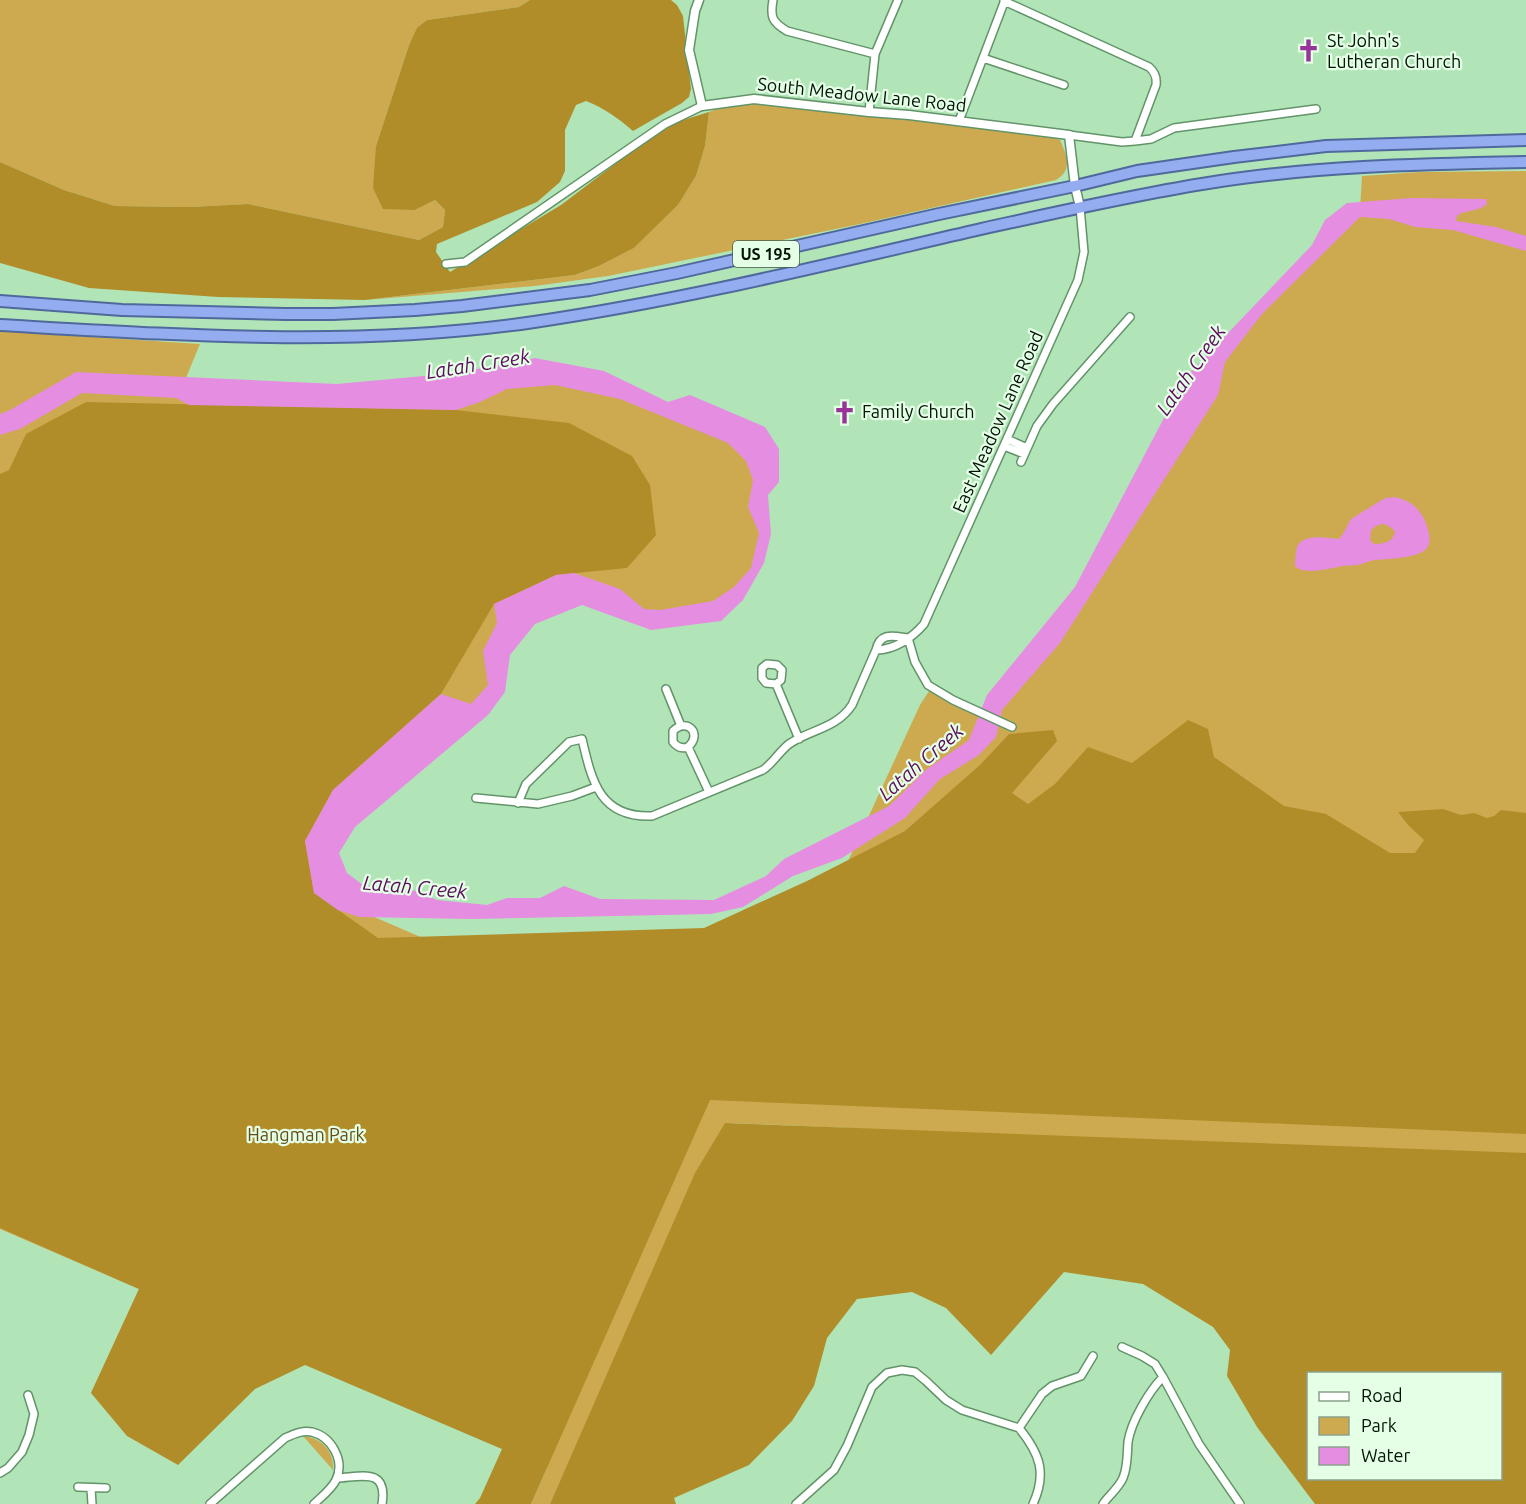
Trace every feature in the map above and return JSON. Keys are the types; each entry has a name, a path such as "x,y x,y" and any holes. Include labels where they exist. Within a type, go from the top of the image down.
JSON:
{"highway":[{"name":"US 195","path":"0,301 122,310 294,314 380,312 462,306 590,290 677,273 1137,171 1326,146 1526,140"},
{"name":"US 195","path":"0,326 203,336 345,336 436,332 519,324 689,296 1080,207 1201,184 1275,174 1367,166 1526,162"}],"street":[{"path":"699,0 689,50 702,106"},
{"path":"773,0 771,14 776,25 787,31 875,54"},
{"path":"869,112 875,54 898,0"},
{"path":"959,121 1004,0 1149,67 1157,77 1156,85 1135,141"},
{"path":"982,58 1064,85"},
{"name":"South Meadow Lane Road","path":"446,264 465,262 665,124 702,106 754,99 909,115 1122,142 1151,138 1174,128 1316,109"},
{"path":"1069,135 1080,207"},
{"name":"East Meadow Lane Road","path":"908,638 924,624 1078,280 1084,252 1080,207"},
{"path":"1021,462 1037,426 1053,404 1130,317"},
{"path":"1005,443 1026,451"},
{"path":"518,803 526,784 569,742 582,740 596,787 612,806 628,814 639,816 652,816 763,770 789,744 833,724 848,711 879,642 888,636 908,638"},
{"path":"876,651 887,649 908,638"},
{"path":"908,638 915,662 928,685 953,700 1012,727"},
{"path":"776,684 799,739"},
{"path":"666,689 681,726"},
{"path":"681,726 688,727 693,732 694,739 688,747 678,747 673,742 673,731 681,726"},
{"path":"688,747 709,792"},
{"path":"476,798 538,804 572,796 596,787"},
{"path":"1122,1347 1155,1364 1199,1444 1240,1504"},
{"path":"1019,1428 1042,1394 1052,1386 1081,1377 1093,1356"},
{"path":"796,1504 834,1470 847,1446 872,1387 887,1373 902,1370 915,1372 954,1406 962,1410 1019,1428 1038,1457 1041,1474 1038,1492 1032,1504"},
{"path":"1103,1504 1122,1480 1126,1471 1128,1442 1132,1427 1152,1389 1163,1377"},
{"path":"0,1473 8,1468 22,1452 34,1414 28,1395"},
{"path":"210,1504 285,1438 295,1433 305,1432 312,1432 324,1438 333,1446 338,1461 337,1478 314,1504"},
{"path":"337,1478 373,1476 382,1484 382,1504"},
{"path":"78,1487 106,1488"},
{"path":"92,1488 92,1504"}],"green space":[{"path":"0,0 530,0 519,7 427,20 417,29 409,45 376,146 415,210 435,200 445,210 443,227 419,240 248,204 190,207 115,206 64,190 0,162"},
{"path":"530,0 671,0 683,16 691,89 689,97 633,131 593,104 586,101 576,105 565,130 565,171 560,182 537,202 437,244 436,252 450,272 561,205 648,139 680,121 709,112 705,146 696,176 678,205 634,248 599,266 575,275 365,300 218,297 89,288 0,263 0,162 64,190 115,206 190,207 248,204 419,240 443,227 445,210 435,200 415,210 383,209 373,188 376,146 409,45 417,28 427,20 519,7"},
{"path":"765,103 1054,137 1060,140 1063,146 1067,167 1056,180 860,224 608,276 535,286 365,300 575,275 599,266 634,248 678,205 696,176 705,146 709,112 723,107"},
{"name":"Hangman Park","path":"1526,171 1526,1419 1502,1377 1502,1372 1495,1372 849,1128 731,1123 576,1480 563,1475 550,1504 531,1504 547,1468 302,1363 91,1393 139,1289 0,1229 0,331 200,344 181,390 339,397 503,377 601,384 757,454 766,534 758,565 739,594 645,620 608,598 523,608 498,687 321,846 372,916 748,1078 920,705 929,691 985,719 1048,640 1220,357 1360,209 1362,176 1420,172"},
{"name":"Hangman Park","path":"86,402 456,410 569,423 632,456 650,485 656,535 627,568 556,575 494,604 441,694 333,790 305,841 314,893 378,938 704,928 807,881 905,831 981,764 1009,734 1053,730 1057,741 1012,793 1028,804 1055,784 1088,747 1132,763 1188,720 1208,729 1214,757 1284,806 1326,814 1390,853 1415,853 1424,840 1398,812 1443,809 1461,815 1474,813 1487,818 1501,810 1526,813 1526,1134 710,1100 531,1504 475,1504 480,1498 502,1449 305,1365 255,1389 178,1465 127,1436 91,1393 139,1289 0,1228 0,474 9,470 26,434"},
{"path":"725,1123 1526,1153 1526,1504 1315,1504 1257,1427 1227,1376 1230,1350 1213,1327 1143,1284 1064,1272 991,1355 946,1308 912,1292 857,1299 827,1338 814,1386 792,1421 749,1465 674,1498 676,1504 550,1504 695,1173"},
{"path":"303,1436 316,1439 326,1447 333,1463 333,1470"}],"water":[{"path":"1412,198 1486,199 1487,204 1484,207 1457,216 1456,221 1496,227 1526,236 1526,251 1453,230 1415,227 1389,219 1360,217 1262,314 1225,362 1218,395 1060,643 1002,710 996,737 979,755 940,779 905,818 842,858 793,876 743,907 711,914 472,919 359,917 338,910 314,893 305,841 333,790 441,694 471,704 488,685 483,651 497,623 494,604 556,575 574,573 620,589 644,609 660,610 713,601 734,587 751,568 759,533 748,507 753,480 746,461 728,443 620,399 555,385 507,389 456,410 189,405 176,398 82,393 20,429 0,435 0,414 76,372 337,384 456,373 535,358 604,371 668,402 690,395 765,427 779,449 779,482 768,495 771,534 764,563 743,600 721,621 651,630 582,605 535,624 510,655 505,692 488,715 355,827 339,853 347,873 363,885 417,891 437,900 487,905 507,898 540,898 564,886 600,899 714,900 766,876 784,859 889,806 927,769 969,740 987,695 1075,587 1185,378 1312,245 1325,220 1347,203"},
{"path":"1386,498 1403,499 1421,513 1429,537 1427,548 1418,554 1357,565 1318,570 1299,569 1295,566 1297,547 1304,540 1316,537 1339,539 1351,519","holes":["1382,524 1395,531 1393,538 1384,543 1374,544 1370,540 1371,530"]}],"place":[{"name":"St John's Lutheran Church","path":"1309,51"},
{"name":"Family Church","path":"844,412"}],"water label":[{"name":"Latah Creek","path":"478,364"},
{"name":"Latah Creek","path":"1191,370"},
{"name":"Latah Creek","path":"921,762"},
{"name":"Latah Creek","path":"415,887"}]}
